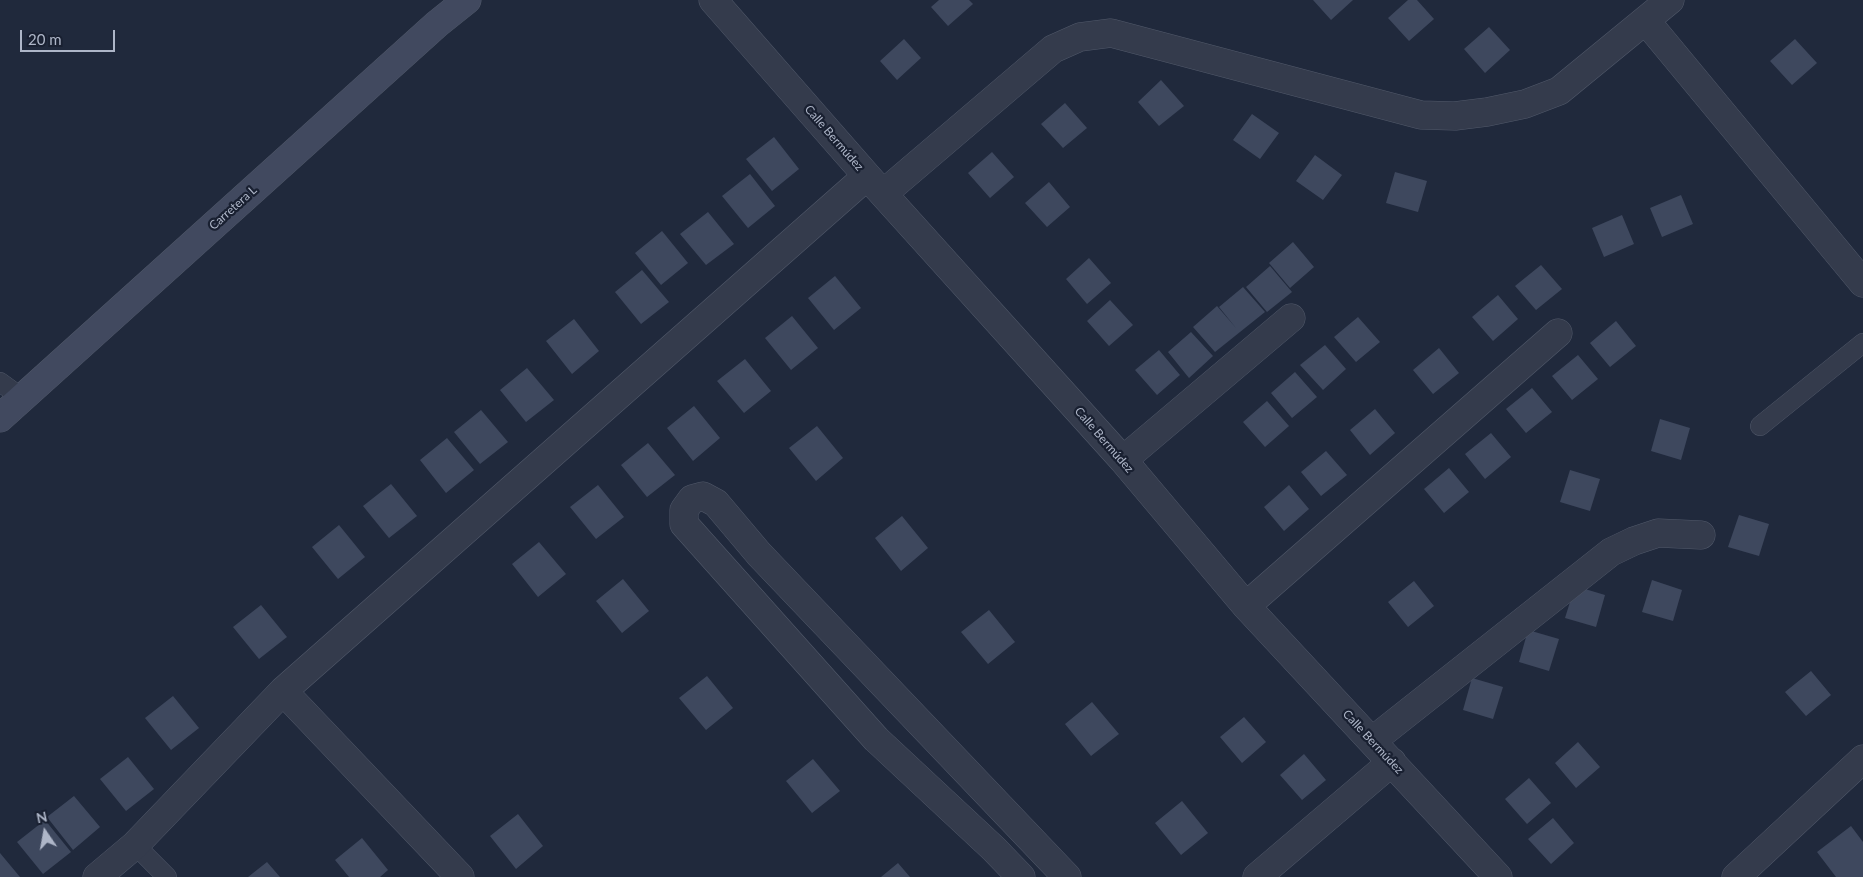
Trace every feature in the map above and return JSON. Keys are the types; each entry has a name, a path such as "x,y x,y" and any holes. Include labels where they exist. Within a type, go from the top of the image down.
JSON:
{"street":[{"name":"Carretera L","path":"0,418 437,24 468,0"},
{"name":"Calle Bermúdez","path":"713,0 1123,460 1246,606 1498,877"},
{"path":"97,877 135,845 283,691 876,185 1053,49 1080,37 1111,33 1421,115 1455,116 1525,104 1559,91 1670,0"},
{"path":"1646,21 1863,283"},
{"path":"1123,460 1291,318"},
{"path":"1246,606 1558,334"},
{"path":"1020,877 994,848 876,739 684,524 684,510 692,499 704,496 716,503 759,554 906,706 1016,826 1067,877"},
{"path":"1372,741 1611,552 1634,541 1658,533 1701,535"},
{"path":"734,579 759,554"},
{"path":"283,691 460,877"},
{"path":"876,739 906,706"},
{"path":"1736,877 1863,758"},
{"path":"1257,877 1392,762"},
{"path":"994,848 1016,826"}],"lane":[{"path":"1760,426 1863,342"},
{"path":"0,382 22,398"},
{"path":"135,845 167,877"}],"building":[{"path":"939,0 969,0 973,4 948,26 931,7"},
{"path":"1313,0 1353,0 1331,20"},
{"path":"1408,0 1417,0 1434,19 1409,41 1388,18"},
{"path":"1489,27 1510,50 1485,73 1464,49"},
{"path":"904,39 921,58 897,80 880,61"},
{"path":"1795,39 1817,63 1792,85 1770,61"},
{"path":"1161,80 1184,106 1159,126 1138,102"},
{"path":"1065,103 1087,128 1063,148 1041,124"},
{"path":"1252,114 1279,133 1260,159 1233,140"},
{"path":"774,137 799,169 772,191 746,159"},
{"path":"992,152 1014,177 990,198 968,173"},
{"path":"1315,155 1342,175 1323,200 1296,181"},
{"path":"1395,172 1427,181 1418,212 1386,203"},
{"path":"750,174 775,206 748,228 722,196"},
{"path":"1049,182 1070,207 1047,227 1025,203"},
{"path":"1681,195 1693,224 1662,237 1650,208"},
{"path":"708,212 734,244 706,265 680,234"},
{"path":"1622,215 1634,244 1604,257 1592,228"},
{"path":"662,231 688,263 661,285 635,253"},
{"path":"1293,242 1314,267 1290,288 1269,263"},
{"path":"1089,258 1111,283 1087,304 1066,279"},
{"path":"1541,265 1562,289 1536,310 1515,286"},
{"path":"1270,266 1292,292 1267,312 1246,287"},
{"path":"642,270 669,302 641,324 615,292"},
{"path":"835,276 861,308 834,330 808,298"},
{"path":"1243,287 1265,312 1215,352 1193,327 1217,306 1236,328 1219,307"},
{"path":"1498,295 1518,319 1493,341 1472,317"},
{"path":"1110,300 1133,325 1109,346 1087,321"},
{"path":"792,316 818,348 791,370 765,338"},
{"path":"1358,317 1380,342 1356,362 1334,337"},
{"path":"574,319 599,351 572,374 546,341"},
{"path":"1616,321 1636,346 1610,367 1590,343"},
{"path":"1191,332 1213,356 1189,378 1168,352"},
{"path":"1325,345 1346,369 1323,390 1300,365"},
{"path":"1439,348 1459,373 1433,394 1413,370"},
{"path":"1159,350 1180,375 1157,395 1135,370"},
{"path":"1578,355 1598,379 1572,400 1552,376"},
{"path":"745,359 771,391 744,413 717,381"},
{"path":"527,368 554,400 526,422 500,390"},
{"path":"1295,372 1317,397 1292,418 1271,393"},
{"path":"1532,388 1552,412 1526,433 1506,409"},
{"path":"1267,401 1289,426 1265,447 1243,422"},
{"path":"694,406 720,438 693,461 667,428"},
{"path":"1375,409 1395,433 1370,455 1350,430"},
{"path":"481,410 508,442 480,464 454,432"},
{"path":"1660,419 1690,428 1681,460 1651,451"},
{"path":"817,426 843,458 816,481 789,448"},
{"path":"1491,433 1511,457 1485,479 1465,454"},
{"path":"447,438 474,470 446,493 420,460"},
{"path":"648,443 675,475 647,497 621,465"},
{"path":"1326,451 1347,475 1321,496 1301,472"},
{"path":"1449,468 1469,492 1444,513 1424,489"},
{"path":"1570,470 1600,479 1590,511 1560,502"},
{"path":"391,484 417,516 389,538 363,506"},
{"path":"598,485 624,517 596,539 570,507"},
{"path":"1289,485 1309,509 1284,531 1264,507"},
{"path":"1739,515 1769,524 1759,556 1728,547"},
{"path":"902,516 928,548 901,571 875,538"},
{"path":"339,525 365,557 338,579 312,547"},
{"path":"539,542 566,574 538,597 512,564"},
{"path":"623,579 649,611 622,633 596,601"},
{"path":"1652,580 1682,590 1673,621 1642,612"},
{"path":"1414,581 1434,606 1408,627 1388,602"},
{"path":"1575,586 1605,595 1596,627 1565,618"},
{"path":"261,605 287,637 259,659 233,627"},
{"path":"989,610 1015,642 988,664 961,632"},
{"path":"1528,630 1559,639 1549,671 1519,662"},
{"path":"1811,671 1831,695 1806,716 1785,692"},
{"path":"707,676 733,708 706,730 679,698"},
{"path":"1472,678 1503,687 1493,719 1463,710"},
{"path":"173,696 199,728 171,750 145,718"},
{"path":"1092,702 1119,734 1091,756 1065,724"},
{"path":"1244,717 1266,742 1242,763 1220,737"},
{"path":"1578,742 1600,767 1576,788 1555,763"},
{"path":"1304,754 1326,780 1302,800 1280,775"},
{"path":"128,757 154,789 126,811 100,779"},
{"path":"813,759 840,791 812,813 786,781"},
{"path":"1529,778 1551,803 1527,824 1505,799"},
{"path":"74,796 100,827 73,850 47,817"},
{"path":"1182,801 1208,833 1181,855 1155,823"},
{"path":"518,814 543,846 516,869 490,836"},
{"path":"1553,818 1574,843 1551,864 1528,839"},
{"path":"45,820 71,852 43,874 17,842"},
{"path":"1851,826 1863,842 1863,877 1836,877 1817,852"},
{"path":"362,838 388,870 380,877 349,877 335,860"},
{"path":"0,853 20,877 0,877"},
{"path":"267,862 280,877 248,877"},
{"path":"898,863 910,877 881,877"}]}
